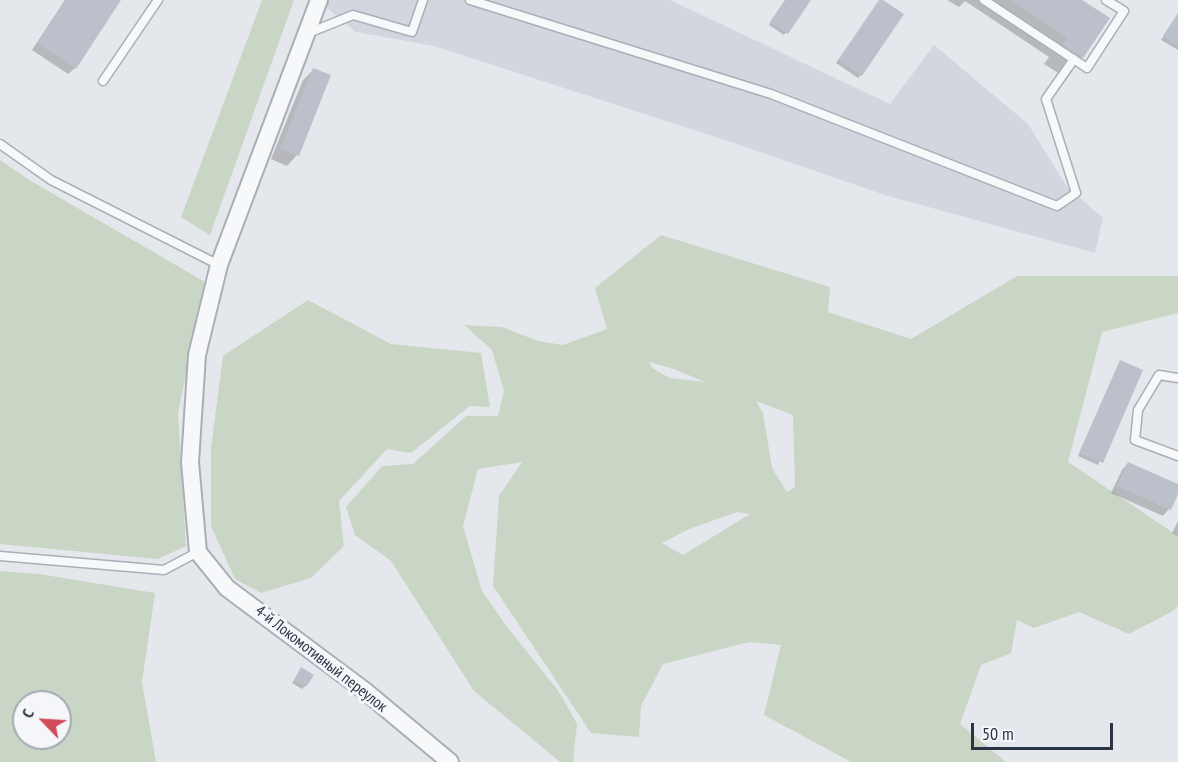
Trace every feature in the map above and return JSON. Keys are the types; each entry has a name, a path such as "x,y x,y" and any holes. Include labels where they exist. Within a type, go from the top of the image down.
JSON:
{"street":[{"path":"198,552 190,462 197,355 219,265 319,0"},
{"name":"4-й Локомотивный переулок","path":"198,552 227,588 365,691 450,762"}],"lane":[{"path":"103,81 158,0"},
{"path":"306,34 353,15 412,32 423,0"},
{"path":"470,0 771,94 1057,206 1076,193 1046,99 1074,59"},
{"path":"984,0 1087,68 1124,12 1106,0"},
{"path":"0,144 51,180 219,265"},
{"path":"1178,378 1159,375 1137,410 1135,440 1178,456"},
{"path":"0,556 164,570 198,552"}],"shaded area":[{"path":"329,0 670,0 890,104 934,45 1028,124 1067,187 1103,218 1095,253 885,195 728,141 434,46 356,32 327,8"}],"green space":[{"path":"262,0 294,0 210,235 181,217"},
{"path":"0,160 31,181 205,282 178,413 186,546 158,559 0,544"},
{"path":"661,235 830,287 828,312 911,339 1017,276 1178,276 1178,313 1102,332 1068,462 1178,536 1178,606 1173,611 1129,634 1079,612 1034,628 1017,620 1011,653 981,665 960,724 1006,762 851,762 764,715 781,645 749,642 663,664 641,706 639,737 591,733 493,586 499,496 522,462 478,469 463,526 482,591 559,692 577,724 573,762 560,762 474,691 391,561 355,535 346,507 382,466 413,464 466,416 498,416 504,391 492,350 464,325 502,327 538,341 563,345 607,329 595,288","holes":["649,362 674,369 705,382 670,378 652,368","756,401 793,415 795,487 787,492 772,468 763,413","737,512 750,514 683,555 662,543 689,529"]},
{"path":"308,300 391,344 481,353 490,407 470,406 411,453 387,449 339,501 344,546 311,578 261,593 235,579 211,526 211,448 223,356"},
{"path":"0,571 39,574 155,593 142,682 156,762 0,762"}],"building":[{"path":"66,0 121,0 76,69 38,43"},
{"path":"785,0 811,0 788,34 770,22"},
{"path":"879,0 883,0 904,14 862,76 838,60"},
{"path":"1011,0 1082,0 1110,18 1083,58 1062,45 1067,37"},
{"path":"1178,13 1178,46 1163,36"},
{"path":"313,68 331,75 299,156 280,149"},
{"path":"1120,360 1143,370 1103,463 1079,453"},
{"path":"1128,462 1178,484 1178,494 1171,510 1117,486"},
{"path":"301,667 314,675 306,687 294,680"}]}
